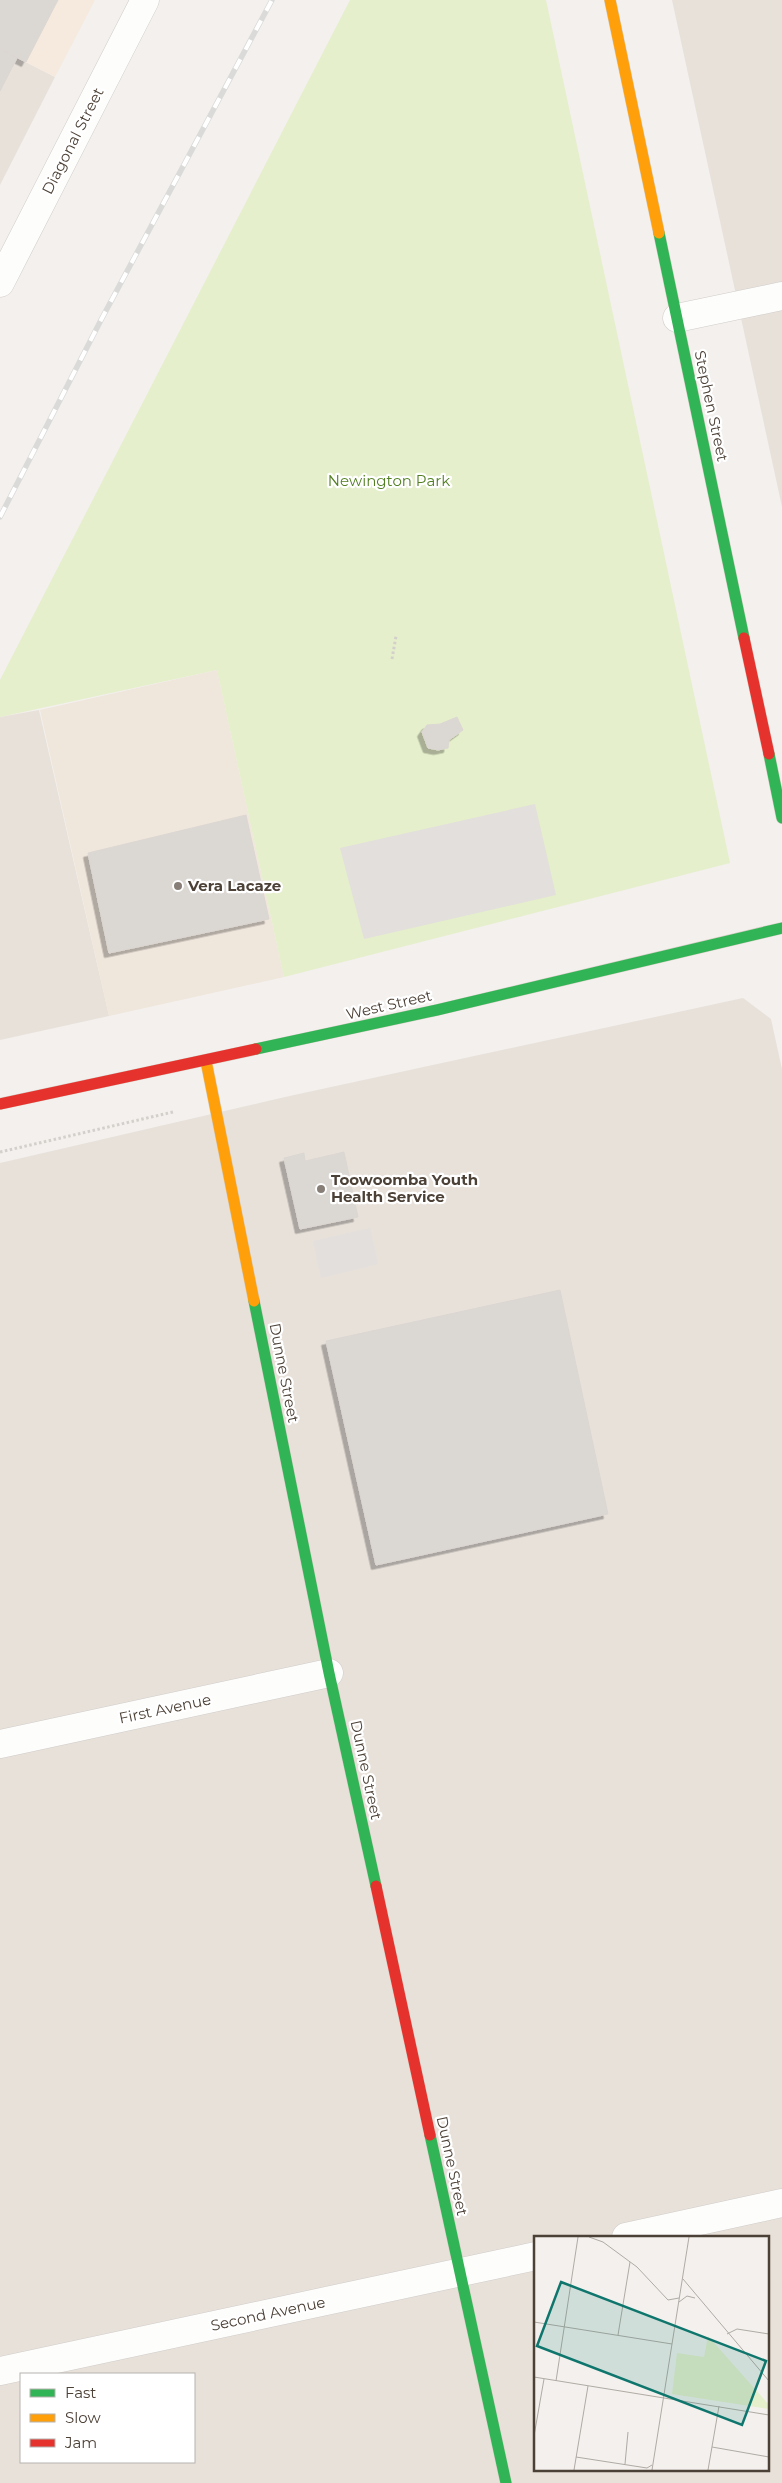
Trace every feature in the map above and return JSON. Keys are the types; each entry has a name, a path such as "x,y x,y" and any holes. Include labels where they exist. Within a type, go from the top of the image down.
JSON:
{"street":[{"name":"Diagonal Street","path":"0,283 145,0"},
{"name":"Stephen Street","path":"610,0 782,818"},
{"path":"677,318 782,296"},
{"name":"West Street","path":"0,1104 206,1061 782,928"},
{"name":"Dunne Street","path":"206,1061 329,1672 506,2483"},
{"name":"First Avenue","path":"0,1744 329,1672"},
{"path":"631,2236 782,2203"},
{"name":"Second Avenue","path":"0,2371 534,2256"}],"path":[{"path":"392,659 396,636"},
{"path":"0,1152 173,1112"}],"shaded area":[{"path":"0,0 95,0 55,77 0,49"},
{"path":"672,0 782,0 782,507"},
{"path":"0,49 55,77 0,185"},
{"path":"217,670 284,977 109,1016 40,710"},
{"path":"39,710 109,1016 0,1040 0,717"},
{"path":"535,804 556,895 364,939 340,848"},
{"path":"743,998 771,1019 782,1069 782,2483 0,2483 0,1163 285,1097"},
{"path":"370,1228 378,1264 321,1278 313,1241"}],"green space":[{"name":"Newington Park","path":"350,0 546,0 730,863 284,977 217,670 0,717 0,680"}],"building":[{"path":"0,0 58,0 26,62 0,49"},
{"path":"0,49 17,58 0,91"},
{"path":"457,717 463,730 449,740 448,748 438,750 428,748 422,732 427,725 440,724"},
{"name":"Vera Lacaze","path":"246,815 269,919 109,953 88,853"},
{"name":"Toowoomba Youth Health Service","path":"344,1152 358,1217 300,1229 284,1158 304,1153 305,1161"},
{"path":"560,1290 608,1514 376,1565 326,1341"}],"railway":[{"path":"0,517 101,320 272,0"}],"traffic: fast":[{"path":"659,233 744,638"},
{"path":"769,754 782,818"},
{"path":"256,1049 437,1010 782,928"},
{"path":"254,1301 329,1673 376,1886"},
{"path":"430,2135 506,2483"}],"traffic: slow":[{"path":"610,0 659,233"},
{"path":"206,1061 254,1301"}],"traffic: jam":[{"path":"744,638 769,754"},
{"path":"0,1104 256,1049"},
{"path":"376,1886 430,2135"}],"place":[{"name":"Vera Lacaze","path":"178,886"},
{"name":"Toowoomba Youth Health Service","path":"321,1189"}]}
